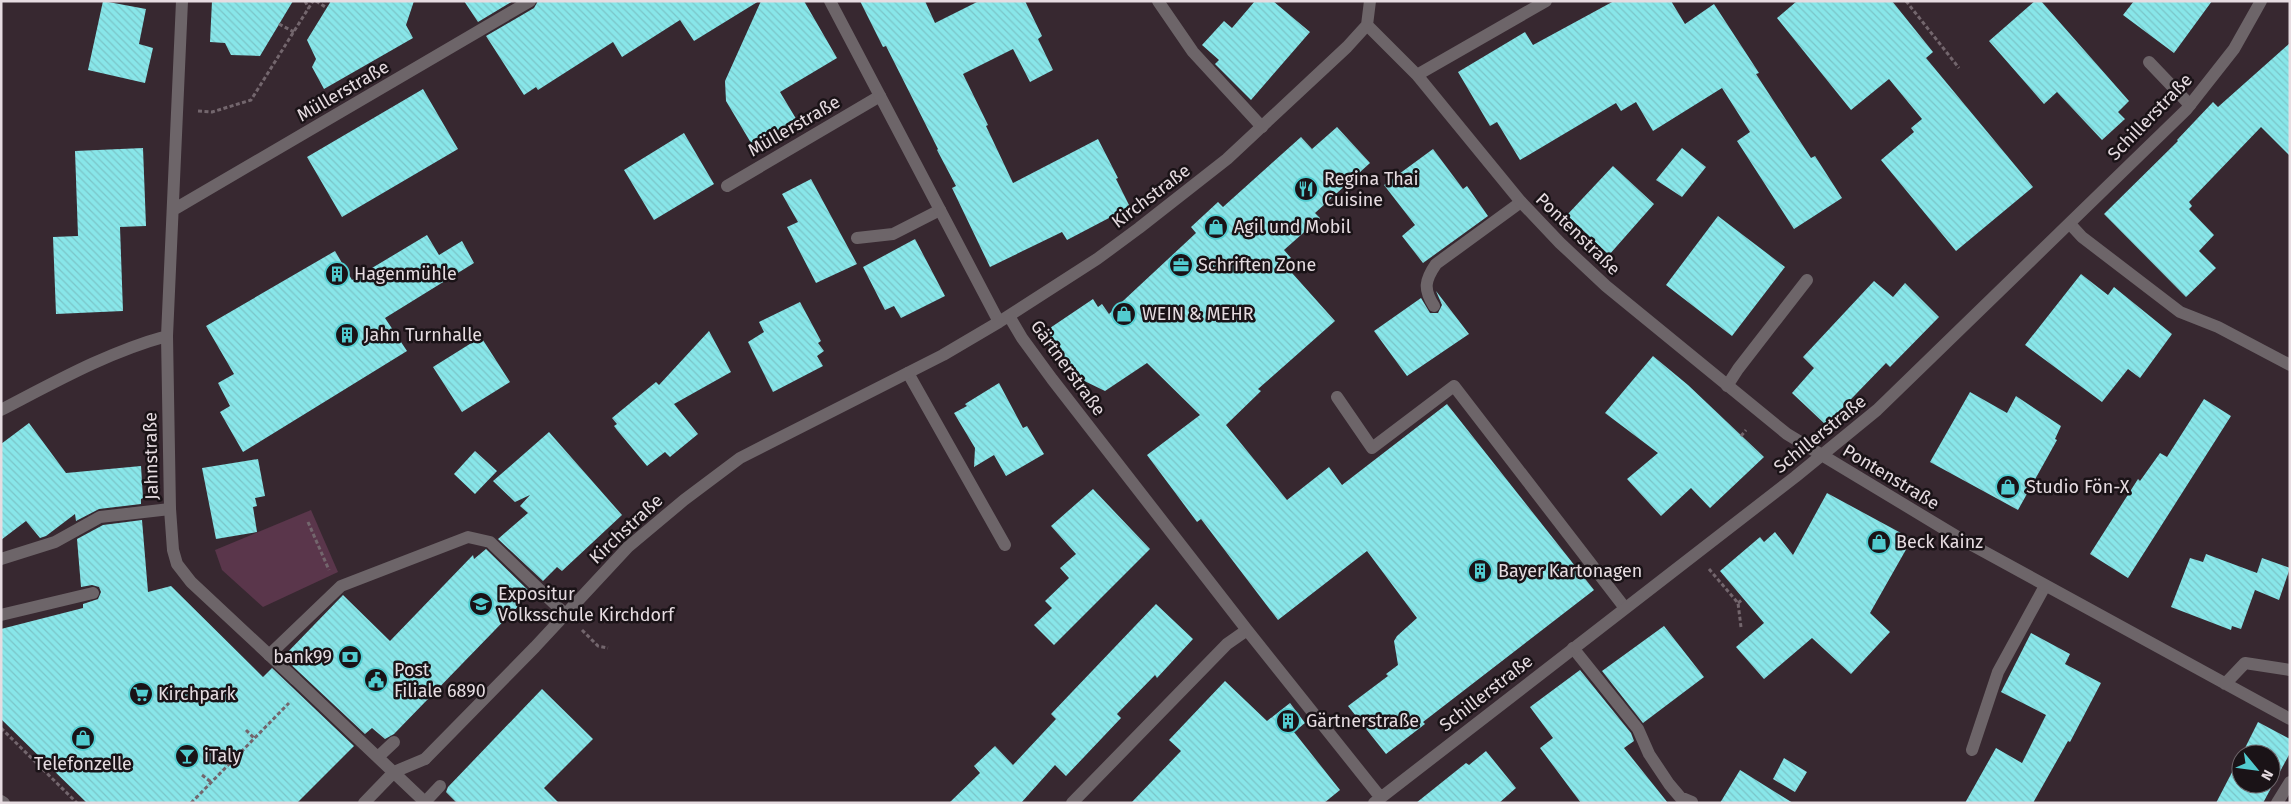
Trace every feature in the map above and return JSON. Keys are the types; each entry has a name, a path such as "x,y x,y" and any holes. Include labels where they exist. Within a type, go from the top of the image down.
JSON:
{"street":[{"name":"Jahnstraße","path":"182,1 166,336 170,510 173,550 177,564 191,582 425,802"},
{"name":"Müllerstraße","path":"173,210 530,1"},
{"path":"830,1 940,210 1004,319"},
{"path":"1158,1 1193,52 1262,128"},
{"path":"1367,25 1370,1"},
{"path":"1417,75 1546,1"},
{"name":"Schillerstraße","path":"1378,800 1821,456 1877,410 2070,224 2190,104 2234,49 2261,1"},
{"name":"Kirchstraße","path":"364,803 394,772 425,759 566,614 628,547 684,500 740,458 943,355 1004,319 1096,259 1227,159 1347,47 1367,25"},
{"name":"Pontenstraße","path":"1367,25 1417,75 1520,202 1560,243 1606,286 1787,434 1961,539 2290,719"},
{"path":"2149,62 2190,104"},
{"name":"Müllerstraße","path":"727,186 880,96"},
{"name":"Pontenstraße","path":"1434,306 1427,295 1427,277 1436,264 1520,202"},
{"path":"856,238 893,234 940,210"},
{"path":"2070,224 2082,237 2180,312 2218,327 2290,365"},
{"path":"1727,386 1807,280"},
{"name":"Gärtnerstraße","path":"1004,319 1022,338 1378,800"},
{"path":"1,410 136,344 166,336"},
{"path":"908,373 1005,545"},
{"path":"1337,397 1372,448 1454,386 1625,608"},
{"path":"1,559 56,542 100,517 170,510"},
{"path":"269,655 341,586 468,536 490,542 566,614"},
{"path":"1972,750 1998,672 2045,586"},
{"path":"1,615 93,593"},
{"path":"1072,803 1227,644 1247,630"},
{"path":"1573,648 1638,729 1649,754 1669,784 1680,797 1692,802"},
{"path":"2225,684 2245,664 2290,670"},
{"path":"378,757 394,742"},
{"path":"2277,803 2290,782"},
{"path":"425,802 440,786"}],"path":[{"path":"304,1 309,9"},
{"path":"178,109 212,112 251,100 315,1 327,8"},
{"path":"1906,1 1958,68"},
{"path":"279,24 294,32"},
{"path":"1741,436 1748,427"},
{"path":"308,522 331,576 341,586"},
{"path":"1709,568 1738,603 1741,627"},
{"path":"1738,603 1743,599"},
{"path":"577,626 598,646 608,648"},
{"path":"191,803 254,738 300,684"},
{"path":"1,728 77,803"},
{"path":"246,730 254,738"},
{"path":"202,775 211,782"}],"shaded area":[{"path":"311,510 338,572 263,607 222,570 215,550"}],"building":[{"path":"103,1 146,9 139,44 153,48 145,83 88,70"},
{"path":"212,1 293,1 260,56 231,55 225,43 210,42"},
{"path":"331,1 414,1 406,25 413,38 324,89 312,67 316,59 307,40"},
{"path":"464,1 513,1 478,22"},
{"path":"538,1 759,1 694,41 680,20 622,57 613,42 538,90 536,87 524,95 486,36 534,8"},
{"path":"761,1 804,1 837,58 780,92 798,122 754,148 726,101 725,81"},
{"path":"860,1 925,1 935,23 979,1 1025,1 1042,36 1038,39 1053,70 1030,82 1013,49 963,74 1013,183 1098,139 1130,207 1067,240 1062,232 990,267 952,188 956,186 938,149 886,46 883,47"},
{"path":"1255,1 1273,1 1310,32 1251,100 1215,64 1219,60 1202,45 1224,21 1232,28"},
{"path":"1614,1 1671,1 1685,24 1714,4 1759,73 1756,74 1811,158 1815,156 1842,198 1794,229 1737,141 1750,132 1722,88 1653,131 1636,102 1621,111 1616,103 1520,160 1497,122 1490,126 1458,72 1525,32 1533,45"},
{"path":"1797,1 1892,1 1933,52 1926,58 2033,187 1956,251 1881,160 1914,132 1911,128 1922,119 1889,79 1851,110 1777,18"},
{"path":"2035,1 2041,1 2129,101 2118,112 2125,119 2102,140 2057,92 2044,104 1989,41"},
{"path":"2134,1 2212,1 2174,53 2123,15"},
{"path":"2290,43 2290,156 2261,127 2189,202 2192,206 2189,209 2214,235 2199,251 2216,268 2186,297 2104,214 2178,141 2213,102 2218,107"},
{"path":"423,89 458,149 342,217 307,157"},
{"path":"1337,127 1370,163 1315,213 1320,218 1284,250 1291,258 1284,264 1335,321 1258,389 1261,391 1226,425 1287,500 1329,467 1342,485 1447,404 1594,590 1423,722 1425,724 1386,754 1348,706 1388,676 1386,674 1398,665 1394,641 1417,618 1367,551 1278,620 1201,519 1197,522 1147,455 1200,415 1147,363 1105,391 1074,376 1047,343 1050,328 1093,299 1098,307 1102,304 1109,314 1196,233 1191,227 1218,202 1223,207 1301,137 1312,149"},
{"path":"684,133 714,184 654,220 624,170"},
{"path":"143,148 146,226 120,227 123,311 56,314 53,237 78,236 75,151"},
{"path":"1682,148 1706,167 1682,197 1656,180"},
{"path":"1433,149 1463,189 1467,186 1488,216 1423,263 1402,236 1415,225 1384,185"},
{"path":"1613,166 1654,204 1609,255 1567,215"},
{"path":"811,179 857,264 816,283 787,227 798,222 782,194"},
{"path":"1718,216 1785,267 1732,336 1666,285"},
{"name":"Jahn Turnhalle","path":"427,235 439,255 462,241 474,263 385,318 407,351 243,452 220,412 230,406 218,383 234,374 206,326 335,251 352,280"},
{"path":"915,239 945,296 901,318 894,306 885,310 863,267"},
{"path":"2081,274 2108,295 2114,287 2172,334 2140,378 2128,369 2102,402 2025,345"},
{"path":"1874,281 1893,297 1905,283 1939,317 1890,367 1886,363 1826,425 1792,393 1814,368 1803,357"},
{"path":"1436,291 1469,334 1407,376 1374,331 1421,298 1430,313 1438,313 1442,305"},
{"path":"800,302 821,341 818,343 824,351 817,356 823,366 773,392 748,342 764,332 759,322"},
{"path":"709,331 731,372 674,404 698,434 670,457 665,452 647,466 614,426 617,424 612,418 656,382 659,385"},
{"path":"481,337 510,382 462,412 433,367"},
{"path":"1653,356 1688,385 1764,457 1710,508 1691,488 1661,516 1627,479 1658,453 1605,413"},
{"path":"999,383 1023,428 1027,426 1044,454 1006,476 994,455 974,467 975,448 954,413"},
{"path":"1970,392 2007,413 2016,396 2061,426 2055,439 2057,440 2018,510 1930,462"},
{"path":"2204,399 2231,416 2128,578 2090,554 2138,479 2140,481 2160,453 2167,457"},
{"path":"29,423 66,473 141,466 143,498 141,499 141,504 99,509 76,521 75,514 46,536 40,538 26,521 1,540 1,444"},
{"path":"549,432 622,515 562,571 557,567 543,581 498,539 528,513 520,506 530,495 515,502 493,481"},
{"path":"475,451 497,471 475,494 454,474"},
{"path":"258,459 265,496 255,498 257,506 253,507 257,532 216,539 202,468"},
{"path":"1093,489 1150,549 1054,645 1034,625 1052,608 1045,601 1069,578 1060,568 1076,554 1051,526"},
{"path":"1827,493 1912,539 1870,613 1890,632 1851,674 1812,638 1764,679 1736,647 1764,623 1720,571 1760,537 1764,542 1775,532 1793,555"},
{"name":"Kirchpark","path":"142,520 148,592 171,586 263,677 272,668 354,746 297,803 87,803 1,719 1,629 83,608 83,604 98,599 101,592 99,587 92,585 81,587 77,539 103,525"},
{"path":"486,549 531,593 394,734 385,739 372,728 365,734 283,657 343,595 390,641 473,555 474,559"},
{"path":"2206,554 2257,573 2262,558 2290,568 2279,600 2255,590 2241,629 2232,626 2231,630 2171,607 2190,558 2203,562"},
{"path":"1156,604 1193,639 1157,678 1155,675 1117,714 1121,718 1066,776 1055,765 1021,803 949,803 980,773 974,766 995,746 1013,765 1056,719 1051,714"},
{"path":"1664,626 1704,677 1643,723 1602,671"},
{"path":"2031,633 2070,654 2065,664 2101,683 2070,742 2068,741 2033,803 1965,803 1996,748 2022,763 2046,715 2001,692"},
{"path":"1580,670 1631,733 1634,741 1624,748 1668,803 1581,803 1540,748 1553,738 1530,707"},
{"path":"1225,681 1267,721 1290,703 1305,723 1294,732 1340,790 1324,803 1131,803 1181,751 1169,740"},
{"path":"542,689 593,739 544,788 559,803 457,803 446,792 448,787"},
{"path":"2258,722 2290,739 2290,753 2281,770 2281,744 2247,744"},
{"path":"1486,751 1516,788 1499,803 1416,803 1466,763 1469,765"},
{"path":"1784,758 1807,772 1795,792 1773,779"},
{"path":"1740,770 1793,803 1720,803"},
{"path":"2231,774 2231,794 2268,794 2263,803 2216,803"}],"place":[{"name":"Regina Thai Cuisine","path":"1306,189"},
{"name":"Agil und Mobil","path":"1216,227"},
{"name":"Schriften Zone","path":"1181,265"},
{"name":"Hagenmühle","path":"337,274"},
{"name":"WEIN & MEHR","path":"1124,314"},
{"name":"Jahn Turnhalle","path":"347,335"},
{"name":"Studio Fön-X","path":"2008,487"},
{"name":"Beck Kainz","path":"1879,542"},
{"name":"Bayer Kartonagen","path":"1480,571"},
{"name":"Expositur Volksschule Kirchdorf","path":"481,604"},
{"name":"bank99","path":"350,657"},
{"name":"Post Filiale 6890","path":"376,680"},
{"name":"Kirchpark","path":"141,694"},
{"name":"Gärtnerstraße","path":"1288,721"},
{"name":"Telefonzelle","path":"83,738"},
{"name":"iTaly","path":"187,756"}]}
